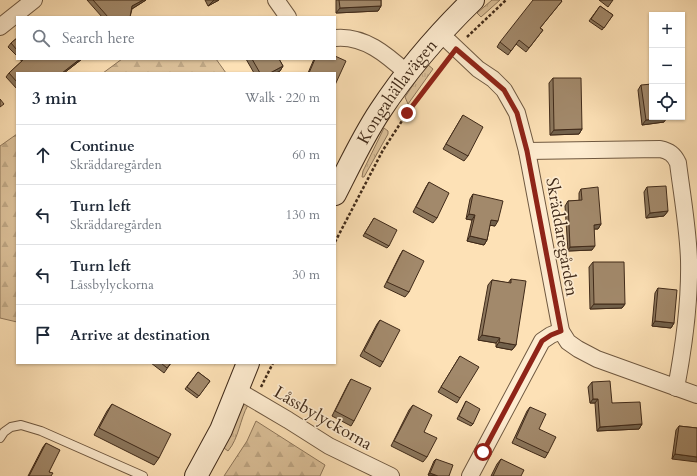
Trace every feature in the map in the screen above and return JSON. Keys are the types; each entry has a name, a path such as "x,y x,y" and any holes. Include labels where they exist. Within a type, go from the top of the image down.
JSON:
{"street":[{"path":"0,27 34,0"},
{"path":"276,0 287,16"},
{"name":"Kongahällavägen","path":"336,192 376,118 407,73 440,33 473,0"},
{"name":"Skräddaregården","path":"440,33 456,49 504,90 517,113 527,151 561,331 568,342 584,353 598,359 697,395"},
{"path":"336,38 346,38 370,45 407,73"},
{"path":"527,151 660,149 668,151 676,158 678,163 688,239 689,277 686,333 676,388"},
{"path":"470,476 542,341 561,331"},
{"path":"196,476 221,430 248,364"},
{"name":"Låssbylyckorna","path":"237,390 329,446 391,476"}],"lane":[{"path":"0,438 4,432 11,427 21,425 41,431 143,476"}],"path":[{"path":"336,240 383,150 411,107 456,49 472,31 506,0"}],"green space":[{"path":"492,0 500,0 481,17 477,13"},
{"path":"121,60 217,60 225,72 104,72"},
{"path":"427,64 433,69 408,104 405,97"},
{"path":"384,128 388,131 388,134 364,177 362,177 363,171"},
{"path":"16,135 16,322 0,318 0,146"},
{"path":"244,402 248,405 235,440 228,451 224,448"},
{"path":"256,421 325,465 320,476 224,476 247,441"}],"building":[{"path":"93,0 143,0 132,6 130,16 107,16"},
{"path":"339,0 381,0 381,6 340,8"},
{"path":"533,0 562,1 540,28 543,30 529,48 519,40 511,51 500,42"},
{"path":"600,6 613,15 604,28 591,19"},
{"path":"16,39 16,49 11,43"},
{"path":"336,56 346,61 336,83 336,72 309,72 315,60 336,60"},
{"path":"23,60 79,60 63,72 16,72 16,81 9,73"},
{"path":"253,60 280,60 283,66 272,72 259,72"},
{"path":"553,78 581,78 582,129 554,130"},
{"path":"649,84 649,120 646,120 641,85"},
{"path":"0,99 4,104 0,107"},
{"path":"463,115 483,127 468,156 446,144"},
{"path":"429,182 449,193 437,218 416,207"},
{"path":"666,186 668,211 650,213 647,187"},
{"path":"598,187 601,224 594,225 595,246 570,247 568,201 582,200 581,189"},
{"path":"473,194 503,201 498,221 491,220 487,240 470,236 475,215 469,214"},
{"path":"374,218 397,230 389,246 365,233"},
{"path":"403,250 424,261 409,292 387,282"},
{"path":"593,262 624,262 625,304 594,304"},
{"path":"511,279 526,281 516,345 499,342 500,338 482,335 492,280 511,283"},
{"path":"658,288 677,290 674,323 655,321"},
{"path":"380,320 400,330 383,362 364,351"},
{"path":"460,356 479,367 460,398 441,387"},
{"path":"162,364 170,364 167,368"},
{"path":"198,372 210,381 199,396 187,387"},
{"path":"351,379 371,388 354,421 335,411"},
{"path":"610,381 612,403 640,402 642,424 600,427 598,399 593,399 592,382"},
{"path":"466,401 480,409 473,424 459,416"},
{"path":"112,404 171,434 159,458 99,428"},
{"path":"413,405 432,415 424,432 437,438 427,457 394,441"},
{"path":"530,407 546,414 539,429 556,437 548,453 516,438"},
{"path":"679,426 697,428 697,457 675,454"},
{"path":"46,443 60,450 49,472 53,473 51,476 29,476"},
{"path":"436,459 453,465 449,476 438,476 430,473"},
{"path":"501,459 524,470 521,476 493,476"}],"route":[{"path":"407,113 456,49 504,90 517,113 527,151 561,331 542,341 483,452"}]}
